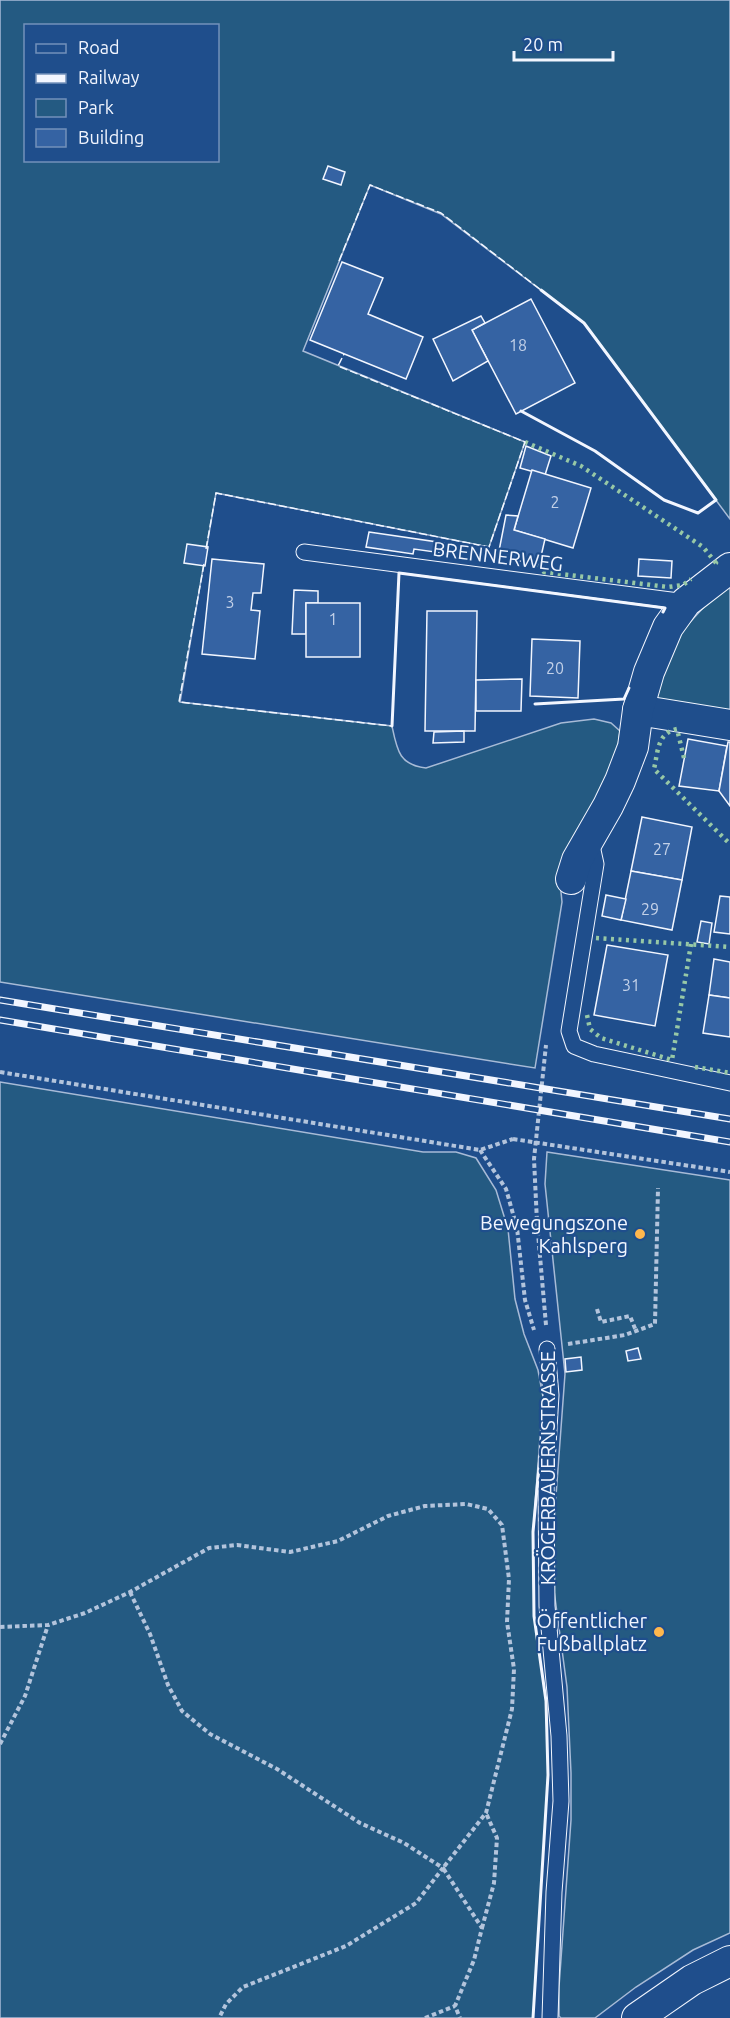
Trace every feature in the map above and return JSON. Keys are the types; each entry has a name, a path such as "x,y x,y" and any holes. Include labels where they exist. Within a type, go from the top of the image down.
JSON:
{"street":[{"path":"571,879 577,860 620,781 633,747 638,711 649,672 668,627 686,602 730,568"},
{"path":"638,711 730,725"},
{"path":"637,2018 692,1980 730,1961"}],"lane":[{"name":"BRENNERWEG","path":"304,552 686,602"},
{"path":"590,836 596,864 569,1031 574,1046 594,1054 730,1083"},
{"name":"KRÖGERBAUERNSTRASSE","path":"548,1350 551,1395 546,1480 547,1606 559,1736 561,1801 554,1892 550,2018"}],"path":[{"name":"KRÖGERBAUERNSTRASSE","path":"544,1063 534,1159 548,1350"},
{"path":"0,1072 480,1150 513,1139 730,1172"},
{"path":"480,1150 506,1189 517,1228 525,1300 537,1339 548,1350 562,1344 625,1335 655,1324 658,1188"},
{"path":"597,1310 601,1322 630,1316 636,1331"},
{"path":"0,1627 48,1625 85,1613 129,1592 209,1548 237,1545 290,1552 338,1541 388,1516 425,1506 466,1504 488,1509 502,1525 509,1579 507,1622 514,1669 512,1709 486,1813 416,1904 346,1946 243,1987 226,2004 219,2018"},
{"path":"129,1592 150,1634 168,1685 182,1712 210,1734 277,1769 360,1823 404,1843 443,1868 482,1928"},
{"path":"0,1744 25,1696 48,1625"},
{"path":"460,2018 455,2006 474,1960 494,1883 497,1838 486,1813"},
{"path":"425,2018 455,2006"}],"green space":[{"path":"0,0 730,0 730,519 584,323 441,214 370,185 303,351 525,442 489,547 216,493 180,702 392,726 398,749 405,760 410,764 426,768 561,723 594,719 611,723 620,731 618,746 598,799 560,882 562,902 535,1068 0,982"},
{"path":"730,587 730,711 658,699 656,693 680,633 714,596"},
{"path":"0,1082 423,1152 456,1152 476,1158 496,1190 508,1229 515,1299 524,1334 538,1370 543,1397 533,1532 534,1616 546,1701 548,1775 533,2018 0,2018"},
{"path":"547,1152 730,1180 730,1933 693,1950 636,1987 595,2018 561,2018 559,2016 571,1820 571,1773 567,1687 553,1583 554,1523 565,1374 545,1184"}],"building":[{"path":"328,166 345,172 341,185 323,179"},
{"path":"342,262 383,278 368,314 423,337 406,379 310,340"},
{"path":"531,299 575,383 516,414 472,330"},
{"path":"481,316 485,323 472,330 488,361 453,381 433,339"},
{"path":"526,446 551,456 545,475 520,468"},
{"path":"532,470 591,488 573,548 514,530"},
{"path":"506,515 518,516 514,530 545,539 539,565 498,556"},
{"path":"369,532 444,543 442,553 414,549 413,554 366,547"},
{"path":"187,544 208,547 205,566 184,563"},
{"path":"212,559 264,564 261,593 253,593 251,610 260,611 255,659 202,654"},
{"path":"639,559 672,561 671,578 638,576"},
{"path":"294,590 318,591 318,603 306,603 306,634 292,634"},
{"path":"306,603 360,603 360,657 306,657"},
{"path":"427,611 477,611 475,731 425,731"},
{"path":"532,639 580,641 578,698 530,696"},
{"path":"522,679 521,711 476,711 476,680"},
{"path":"464,731 464,742 433,743 434,732"},
{"path":"688,739 727,746 719,791 679,786"},
{"path":"728,742 730,742 730,806 719,791"},
{"path":"642,817 692,827 682,880 631,871"},
{"path":"631,871 682,880 672,930 621,920"},
{"path":"606,895 626,899 621,920 602,916"},
{"path":"720,896 730,897 730,934 714,932"},
{"path":"701,921 712,923 709,944 697,942"},
{"path":"607,945 668,955 655,1026 594,1015"},
{"path":"714,959 730,962 730,998 709,995"},
{"path":"709,995 730,998 730,1037 703,1033"},
{"path":"638,1348 641,1359 628,1361 626,1351"},
{"path":"581,1357 582,1370 566,1372 565,1359"}],"railway":[{"path":"0,1000 730,1119"},
{"path":"0,1020 730,1142"}],"hedge":[{"path":"525,442 581,466 703,547 716,563 713,565"},
{"path":"539,565 544,572 668,587 683,585 691,579"},
{"path":"684,758 677,729 670,731 662,739 654,769 730,844"},
{"path":"596,938 730,947"},
{"path":"587,1015 590,1029 601,1038 672,1060 691,944"},
{"path":"695,1067 730,1073"}],"fence":[{"path":"339,261 370,185 441,213 541,290"},
{"path":"206,549 216,493 489,547 525,442 338,366 344,354"},
{"path":"204,564 179,702 392,726"}],"wall":[{"path":"521,411 595,451 664,500 698,513 716,500 584,323 541,290"},
{"path":"392,726 399,573 665,608 663,612"},
{"path":"535,704 624,699 629,688"},
{"path":"533,2018 548,1775 546,1701 534,1616 533,1532 540,1456"}],"place":[{"name":"Bewegungszone Kahlsperg","path":"640,1234"},
{"name":"Öffentlicher Fußballplatz","path":"659,1632"}]}
